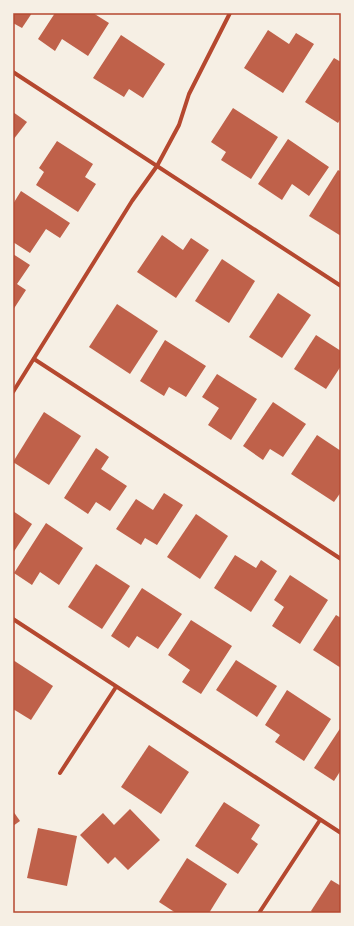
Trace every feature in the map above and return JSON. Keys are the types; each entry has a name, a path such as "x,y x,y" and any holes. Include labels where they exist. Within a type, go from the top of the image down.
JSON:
{"street":[{"path":"13,392 132,201 157,166 179,125 189,94 230,13"},
{"path":"13,72 341,286"},
{"path":"34,359 341,559"},
{"path":"13,619 341,833"},
{"path":"60,773 116,687"},
{"path":"259,913 320,820"}],"building":[{"path":"13,13 32,13 22,28 13,23"},
{"path":"55,13 93,13 109,23 88,56 62,39 55,51 38,39"},
{"path":"268,30 289,44 296,33 314,44 283,93 244,68"},
{"path":"121,35 165,64 143,98 129,89 124,97 93,78"},
{"path":"334,58 341,62 341,118 338,123 305,102"},
{"path":"233,108 278,137 251,179 221,160 226,152 211,142"},
{"path":"13,112 27,122 13,140"},
{"path":"288,139 329,167 309,196 292,184 282,200 258,184"},
{"path":"57,141 93,164 85,177 96,184 78,212 36,185 44,172 39,168"},
{"path":"338,170 341,172 341,236 309,216"},
{"path":"21,191 70,223 60,238 46,229 30,253 13,242 13,204"},
{"path":"162,235 183,250 191,238 209,250 176,298 137,272"},
{"path":"13,254 30,265 17,284 26,290 13,310"},
{"path":"222,259 255,281 229,323 195,301"},
{"path":"278,293 311,315 282,358 249,337"},
{"path":"117,304 158,331 130,374 89,347"},
{"path":"316,335 341,351 341,366 326,389 294,369"},
{"path":"165,340 206,366 186,397 169,387 164,396 140,381"},
{"path":"217,374 257,399 231,440 208,425 219,408 202,397"},
{"path":"273,402 306,424 283,457 270,449 263,460 243,446"},
{"path":"44,412 81,436 49,485 13,462"},
{"path":"317,435 341,451 341,492 334,502 291,474"},
{"path":"96,448 109,457 101,469 127,486 110,511 96,502 88,514 64,498"},
{"path":"164,493 183,505 157,545 145,538 141,545 116,529 136,499 153,510"},
{"path":"13,511 32,524 13,553"},
{"path":"196,514 228,536 200,579 167,557"},
{"path":"46,523 83,548 59,585 40,572 32,585 14,573"},
{"path":"235,555 256,568 261,560 277,571 251,612 214,588"},
{"path":"96,564 130,586 102,629 68,607"},
{"path":"290,575 328,600 300,644 272,626 284,607 274,600"},
{"path":"142,588 182,614 158,649 137,636 129,648 111,636"},
{"path":"336,615 341,618 341,668 313,650"},
{"path":"191,620 232,646 201,694 182,682 190,670 168,655"},
{"path":"13,660 53,686 31,720 13,709"},
{"path":"236,660 277,686 257,717 216,690"},
{"path":"287,690 331,719 304,761 275,742 280,735 265,725"},
{"path":"341,727 341,770 334,781 314,768"},
{"path":"149,745 189,772 161,814 121,787"},
{"path":"224,802 260,825 251,839 258,844 238,874 195,846"},
{"path":"130,809 160,840 128,870 115,857 108,864 80,835 103,813 114,825"},
{"path":"13,811 20,821 13,826"},
{"path":"38,828 77,836 67,886 27,878"},
{"path":"187,858 227,884 209,913 176,913 159,902"},
{"path":"331,880 341,886 341,913 313,913 311,911"}]}
